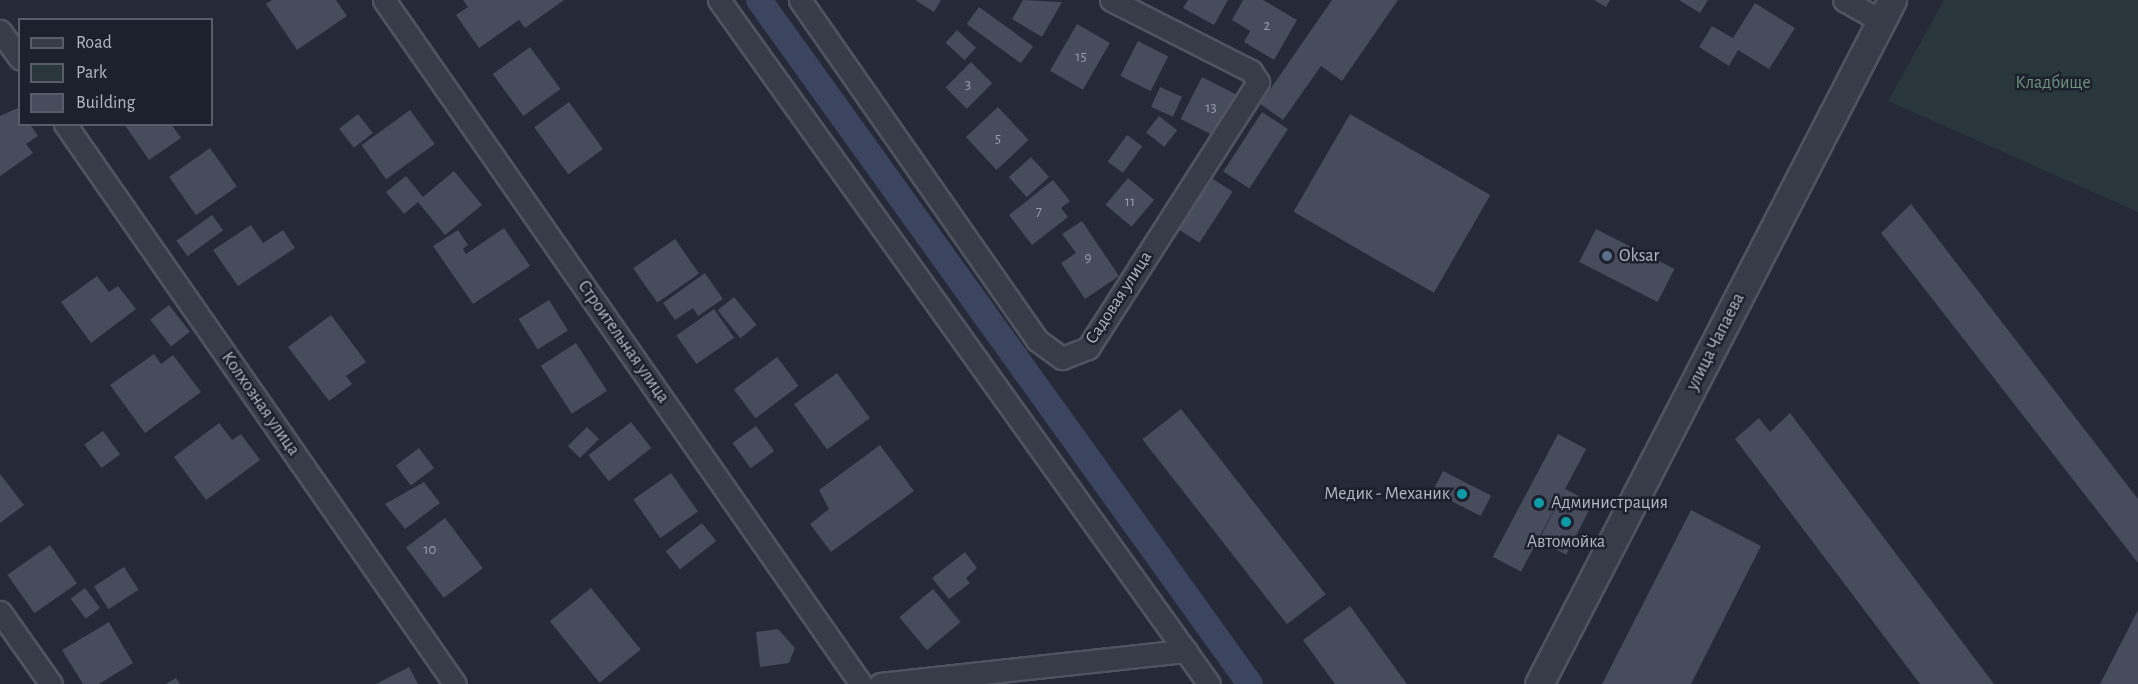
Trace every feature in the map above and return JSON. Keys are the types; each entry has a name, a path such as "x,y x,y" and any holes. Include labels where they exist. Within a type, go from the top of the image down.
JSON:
{"street":[{"name":"Строительная улица","path":"384,0 861,684"},
{"path":"719,0 1209,684"},
{"name":"Садовая улица","path":"800,0 1037,340 1062,358 1088,348 1258,82 1251,71 1111,0"},
{"path":"1844,0 1887,10"},
{"name":"улица Чапаева","path":"1539,684 1887,10"},
{"path":"0,31 18,56"},
{"name":"Колхозная улица","path":"66,126 455,684"},
{"path":"0,612 51,684"},
{"path":"880,684 1186,651"}],"green space":[{"name":"Кладбище","path":"1944,0 2138,0 2138,212 1888,101"}],"building":[{"path":"272,0 336,0 347,16 297,50 266,4"},
{"path":"463,0 564,0 525,28 519,20 479,48 456,15 468,7"},
{"path":"915,0 941,0 934,12"},
{"path":"1023,0 1062,2 1042,37 1012,19"},
{"path":"1188,0 1228,0 1214,25 1183,8"},
{"path":"1243,0 1263,0 1297,20 1274,60 1244,42 1250,31 1232,20"},
{"path":"1332,0 1398,0 1342,81 1321,66 1283,120 1260,104"},
{"path":"1594,0 1610,0 1606,7"},
{"path":"1679,0 1708,0 1700,13"},
{"path":"1755,3 1795,28 1769,69 1738,50 1729,66 1699,47 1712,26 1733,38"},
{"path":"979,7 1033,46 1021,63 967,24"},
{"path":"1077,24 1110,43 1083,90 1050,71"},
{"path":"957,30 976,48 964,60 945,42"},
{"path":"1138,41 1168,56 1151,91 1120,76"},
{"path":"530,47 561,89 523,116 493,74"},
{"path":"971,62 992,83 967,109 946,87"},
{"path":"1202,77 1242,97 1221,139 1181,119"},
{"path":"1160,87 1182,97 1173,117 1151,107"},
{"path":"569,102 603,149 568,174 534,127"},
{"path":"998,107 1029,140 997,170 966,137"},
{"path":"18,108 18,126 31,126 38,136 26,144 33,153 0,176 0,116"},
{"path":"410,110 435,144 386,179 361,145"},
{"path":"1262,112 1288,129 1249,188 1223,172"},
{"path":"358,114 373,133 354,148 339,129"},
{"path":"1350,114 1490,195 1434,293 1294,212"},
{"path":"1159,116 1177,130 1164,147 1146,133"},
{"path":"125,126 172,126 181,138 149,160"},
{"path":"1127,135 1142,146 1123,173 1108,162"},
{"path":"210,148 237,187 196,215 169,177"},
{"path":"1031,157 1049,177 1027,197 1009,177"},
{"path":"454,171 482,205 445,235 418,202 404,214 386,192 406,176 423,197"},
{"path":"1210,177 1233,192 1199,243 1177,228"},
{"path":"1128,178 1154,200 1132,227 1106,205"},
{"path":"1053,180 1070,201 1061,208 1068,217 1032,245 1009,215"},
{"path":"1911,204 2138,499 2138,563 1881,233"},
{"path":"212,215 223,230 188,256 176,241"},
{"path":"1082,221 1119,276 1085,299 1061,263 1076,253 1062,234"},
{"path":"251,225 263,243 283,230 295,248 238,286 213,250"},
{"path":"504,228 530,266 473,304 433,246 458,230 468,245 463,249 466,254"},
{"path":"1596,229 1674,269 1658,302 1579,262"},
{"path":"675,239 699,273 657,303 633,268"},
{"path":"705,273 723,299 698,316 693,308 675,320 663,303"},
{"path":"97,276 109,292 118,286 136,309 91,343 61,302"},
{"path":"734,297 757,325 740,338 718,310"},
{"path":"549,300 568,331 538,350 518,319"},
{"path":"169,305 190,332 171,347 150,320"},
{"path":"714,309 734,338 696,364 676,335"},
{"path":"331,315 366,362 346,376 352,384 329,401 288,347"},
{"path":"576,343 607,391 572,414 541,366"},
{"path":"154,354 161,364 173,355 201,392 145,433 110,385"},
{"path":"777,357 799,386 756,418 734,389"},
{"path":"837,373 870,418 827,449 794,404"},
{"path":"1181,409 1326,594 1287,624 1142,439"},
{"path":"1790,413 1994,684 1920,684 1735,439 1759,418 1770,432"},
{"path":"631,422 651,448 609,481 588,455"},
{"path":"219,423 232,440 241,434 260,460 206,500 174,457"},
{"path":"756,426 774,451 751,468 733,443"},
{"path":"587,427 599,439 580,458 568,446"},
{"path":"103,431 120,454 101,468 84,445"},
{"name":"Администрация","path":"1558,434 1586,449 1521,572 1493,557"},
{"path":"880,445 914,491 831,552 810,524 829,509 819,490"},
{"path":"419,448 434,468 411,485 396,465"},
{"name":"Медик - Механик","path":"1443,471 1491,496 1481,516 1433,491"},
{"path":"671,473 698,512 660,538 633,499"},
{"path":"0,474 24,505 0,523"},
{"path":"424,482 440,503 405,529 385,504"},
{"name":"Автомойка","path":"1565,489 1593,503 1566,555 1539,541"},
{"path":"1691,510 1761,546 1691,684 1602,684"},
{"path":"445,518 483,568 444,598 406,547"},
{"path":"702,523 716,541 680,569 666,551"},
{"path":"50,545 77,584 34,613 7,575"},
{"path":"965,552 977,568 966,578 970,583 949,599 932,578"},
{"path":"124,567 139,590 109,609 94,587"},
{"path":"85,588 100,608 86,619 71,599"},
{"path":"591,588 641,649 600,683 550,621"},
{"path":"933,589 961,622 927,650 899,617"},
{"path":"1350,606 1407,684 1335,684 1303,640"},
{"path":"2138,610 2138,684 2100,684"},
{"path":"109,622 133,663 99,684 83,684 62,650"},
{"path":"778,629 795,648 789,663 760,667 756,632"},
{"path":"409,667 418,684 376,684"},
{"path":"176,678 180,684 166,684"}],"waterway":[{"path":"759,0 1250,684"}],"place":[{"name":"Oksar","path":"1607,256"},
{"name":"Медик - Механик","path":"1462,494"},
{"name":"Администрация","path":"1539,503"},
{"name":"Автомойка","path":"1566,522"}]}
